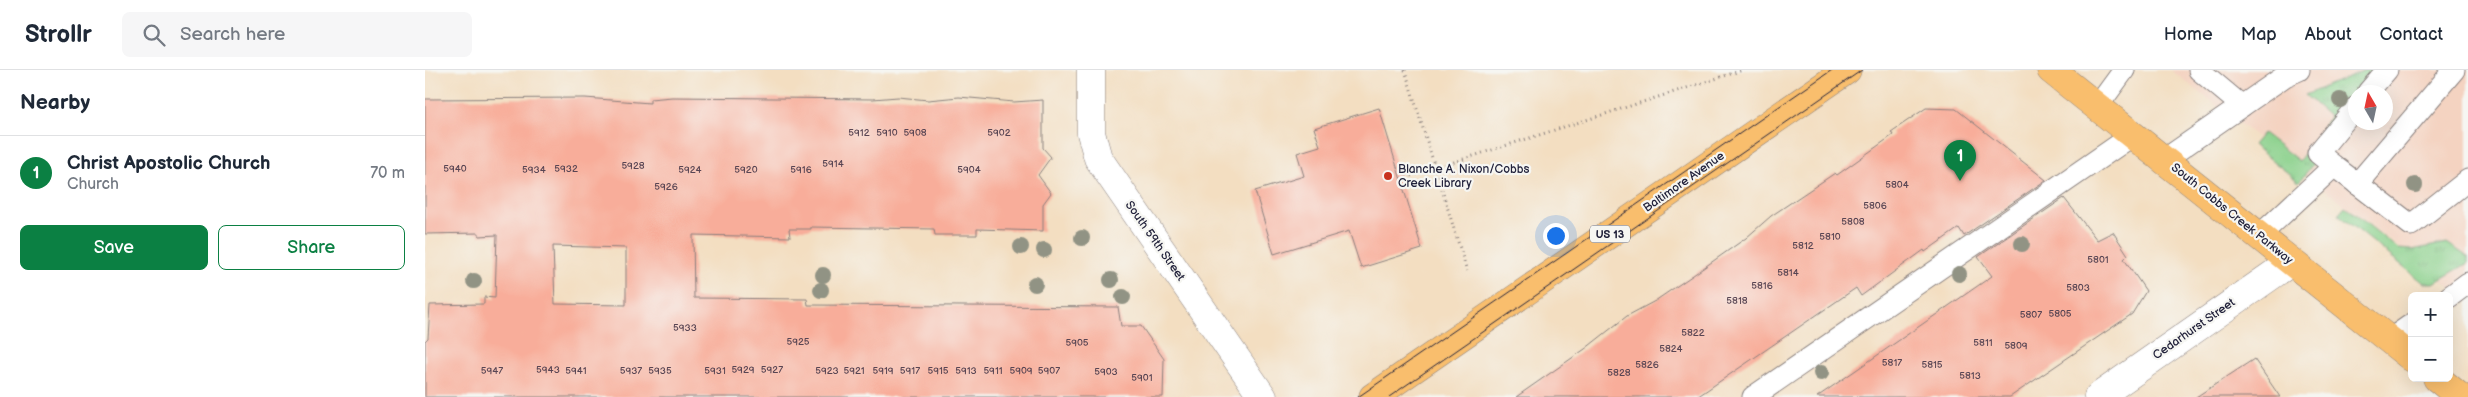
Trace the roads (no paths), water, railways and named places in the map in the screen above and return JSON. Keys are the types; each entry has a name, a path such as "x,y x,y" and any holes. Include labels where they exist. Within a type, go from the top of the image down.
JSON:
{"main road":[{"name":"Baltimore Avenue","path":"1373,397 1847,70"},
{"name":"South Cobbs Creek Parkway","path":"2051,70 2408,355"},
{"path":"2442,382 2460,397"}],"street":[{"name":"South 59th Street","path":"1091,70 1091,133 1098,158 1263,397"},
{"name":"Cedarhurst Street","path":"2098,397 2291,262"}],"lane":[{"path":"2097,107 2124,70"},
{"path":"2199,70 2241,106"},
{"path":"2164,160 2285,76 2299,70"},
{"path":"2374,85 2387,70"},
{"path":"2357,184 2453,70"},
{"path":"2348,116 2317,153 2411,225 2468,180"},
{"path":"1753,397 2133,135"},
{"path":"2259,236 2334,166"},
{"path":"2453,294 2468,283"},
{"path":"2389,340 2408,327"}],"tram line":[{"path":"1358,397 1832,70"},
{"path":"1389,397 1862,70"}],"place":[{"name":"Blanche A. Nixon/Cobbs Creek Library","path":"1388,176"},
{"name":"Christ Apostolic Church","path":"1960,181"}]}
